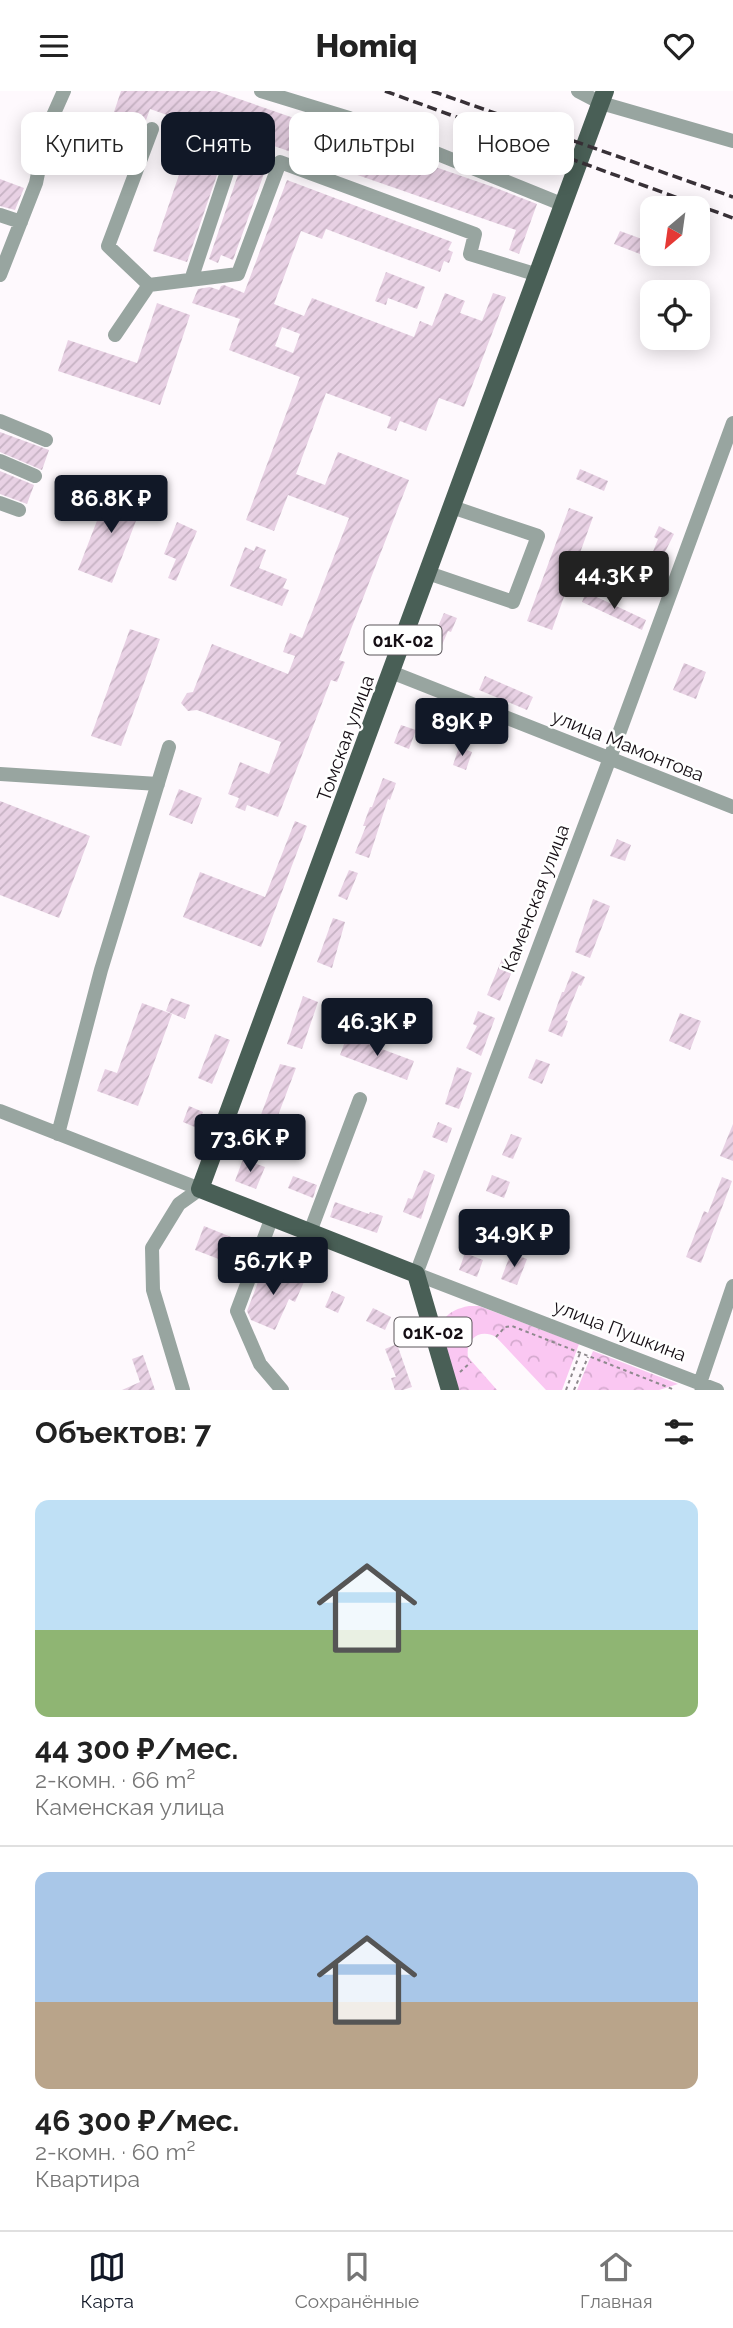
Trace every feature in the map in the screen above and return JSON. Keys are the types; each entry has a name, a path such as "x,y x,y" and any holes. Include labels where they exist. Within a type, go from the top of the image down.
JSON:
{"main road":[{"name":"Томская улица","path":"200,1189 603,97"},
{"name":"улица Пушкина","path":"200,1189 416,1274"},
{"name":"01К-02","path":"416,1274 455,1383"}],"street":[{"path":"0,275 3,259 36,183 47,129 64,91"},
{"path":"261,91 349,118 564,205"},
{"path":"578,91 733,141"},
{"path":"149,285 108,246 152,129"},
{"path":"115,335 149,285 238,274 280,162 475,234 470,254 538,275"},
{"path":"191,280 226,175"},
{"path":"0,215 21,222"},
{"path":"0,421 46,440"},
{"name":"Каменская улица","path":"416,1274 733,423"},
{"path":"0,461 35,476"},
{"path":"0,503 19,510"},
{"path":"428,573 513,602 538,536 452,507"},
{"name":"улица Мамонтова","path":"391,672 733,807"},
{"path":"58,1134 101,970 169,747"},
{"path":"0,774 158,784"},
{"path":"310,1232 359,1099"},
{"name":"улица Пушкина","path":"0,1111 200,1189"},
{"name":"Томская улица","path":"183,1390 153,1290 152,1248 179,1204 200,1189"},
{"path":"272,1217 237,1311 260,1364 282,1390"},
{"name":"улица Пушкина","path":"416,1274 701,1387 717,1390"},
{"path":"701,1387 733,1286"}],"path":[{"path":"496,1337 505,1327 512,1326 674,1390"},
{"path":"566,1390 580,1353"},
{"path":"575,1390 588,1356"},
{"path":"455,1383 460,1372 471,1362"}],"green space":[{"path":"479,1306 579,1344 562,1390 546,1390 496,1337 484,1334 471,1340 468,1357 497,1390 454,1390 441,1352 440,1328 454,1311"},
{"path":"593,1351 678,1384 659,1390 577,1390"}],"building":[{"path":"121,91 216,91 289,116 289,151 275,146 275,112 161,113 150,109 147,117 147,112 114,112"},
{"path":"439,168 537,204 519,254 509,250 516,230 358,175 439,175"},
{"path":"179,175 217,175 187,262 153,251"},
{"path":"238,175 264,175 233,260 221,255 218,263 209,259"},
{"path":"0,179 24,188 15,210 0,206"},
{"path":"287,180 452,242 448,250 453,252 449,263 444,261 440,272 326,229 322,239 301,231 274,304 304,316 312,298 414,337 420,321 432,326 445,293 465,301 460,313 482,321 493,293 506,297 464,407 439,398 426,431 400,421 396,431 387,428 391,417 326,393 296,474 325,485 338,452 409,480 339,660 345,662 337,682 331,680 278,817 247,805 245,811 235,807 239,798 228,794 240,762 269,774 281,742 197,710 188,711 181,703 187,693 193,692 212,644 288,674 295,656 283,652 290,633 302,638 349,518 288,495 274,531 246,520 300,377 229,350 240,319 192,303 198,289 210,287 219,290 224,285 244,293","holes":["282,327 300,334 293,353 275,346"]},
{"path":"620,231 640,238 640,254 614,244"},
{"path":"386,272 425,287 417,309 388,298 386,305 375,301"},
{"path":"157,303 190,315 160,405 58,371 68,340 137,363"},
{"path":"0,432 49,450 42,470 0,452"},
{"path":"580,469 608,481 604,491 576,479"},
{"path":"0,471 34,485 27,504 0,494"},
{"path":"110,487 144,500 112,583 78,570"},
{"path":"569,508 593,517 552,630 527,621"},
{"path":"177,522 197,531 176,581 168,578 176,559 164,554"},
{"path":"659,526 674,534 665,552 668,554 661,570 648,564 658,539 654,537"},
{"path":"256,546 266,550 259,568 287,579 283,588 289,590 282,606 230,586 245,547 254,551"},
{"path":"586,592 646,620 642,630 582,602"},
{"path":"444,613 457,618 442,645 432,640"},
{"path":"130,629 160,639 121,746 91,736"},
{"path":"684,663 706,672 696,699 673,690"},
{"path":"485,676 533,697 527,710 479,690"},
{"path":"401,725 416,730 409,749 394,743"},
{"path":"459,747 472,752 466,770 453,765"},
{"path":"383,778 396,783 390,800 388,799 369,858 355,853"},
{"path":"179,789 202,798 192,824 169,815"},
{"path":"0,801 90,836 59,918 0,895"},
{"path":"295,821 307,826 261,947 183,917 200,872 265,897"},
{"path":"617,839 631,845 625,861 610,856"},
{"path":"349,870 358,873 347,900 338,896"},
{"path":"593,899 610,906 590,958 575,952"},
{"path":"333,918 345,922 332,968 317,962"},
{"path":"502,959 515,964 500,1001 487,995"},
{"path":"572,971 585,977 565,1020 568,1021 562,1037 548,1031"},
{"path":"303,996 318,1002 302,1049 287,1044"},
{"path":"171,998 190,1005 185,1019 166,1011"},
{"path":"142,1003 172,1014 138,1106 97,1091 105,1069 117,1073"},
{"path":"478,1011 495,1018 481,1056 466,1048 477,1026 473,1024"},
{"path":"680,1013 701,1021 690,1050 669,1041"},
{"path":"215,1034 230,1040 212,1084 198,1078"},
{"path":"347,1036 414,1061 407,1080 340,1055"},
{"path":"536,1059 550,1064 542,1084 528,1078"},
{"path":"280,1064 296,1068 271,1134 256,1128"},
{"path":"457,1067 472,1073 459,1109 445,1104"},
{"path":"189,1106 203,1112 197,1128 183,1122"},
{"path":"438,1122 452,1128 447,1143 432,1137"},
{"path":"733,1124 733,1161 720,1156"},
{"path":"511,1134 522,1138 513,1159 502,1155"},
{"path":"243,1159 265,1167 256,1189 235,1181"},
{"path":"424,1170 435,1175 421,1219 403,1212 408,1198 412,1199"},
{"path":"492,1175 510,1182 504,1198 486,1191"},
{"path":"293,1176 317,1185 313,1198 288,1188"},
{"path":"722,1177 732,1181 701,1263 686,1257 704,1211 708,1213"},
{"path":"335,1202 383,1216 377,1233 330,1217"},
{"path":"204,1226 241,1241 232,1264 195,1250"},
{"path":"465,1253 483,1260 477,1277 459,1270"},
{"path":"511,1253 527,1259 517,1285 501,1279"},
{"path":"265,1264 304,1282 295,1302 289,1299 275,1330 251,1320 247,1311"},
{"path":"332,1291 345,1297 338,1313 325,1307"},
{"path":"373,1308 391,1317 385,1330 366,1321"},
{"path":"397,1344 412,1387 403,1390 395,1390 391,1378 396,1377 385,1349"},
{"path":"143,1355 155,1390 122,1390 140,1382 132,1359"}],"railway":[{"path":"385,91 733,218"},
{"path":"432,91 733,197"}]}
